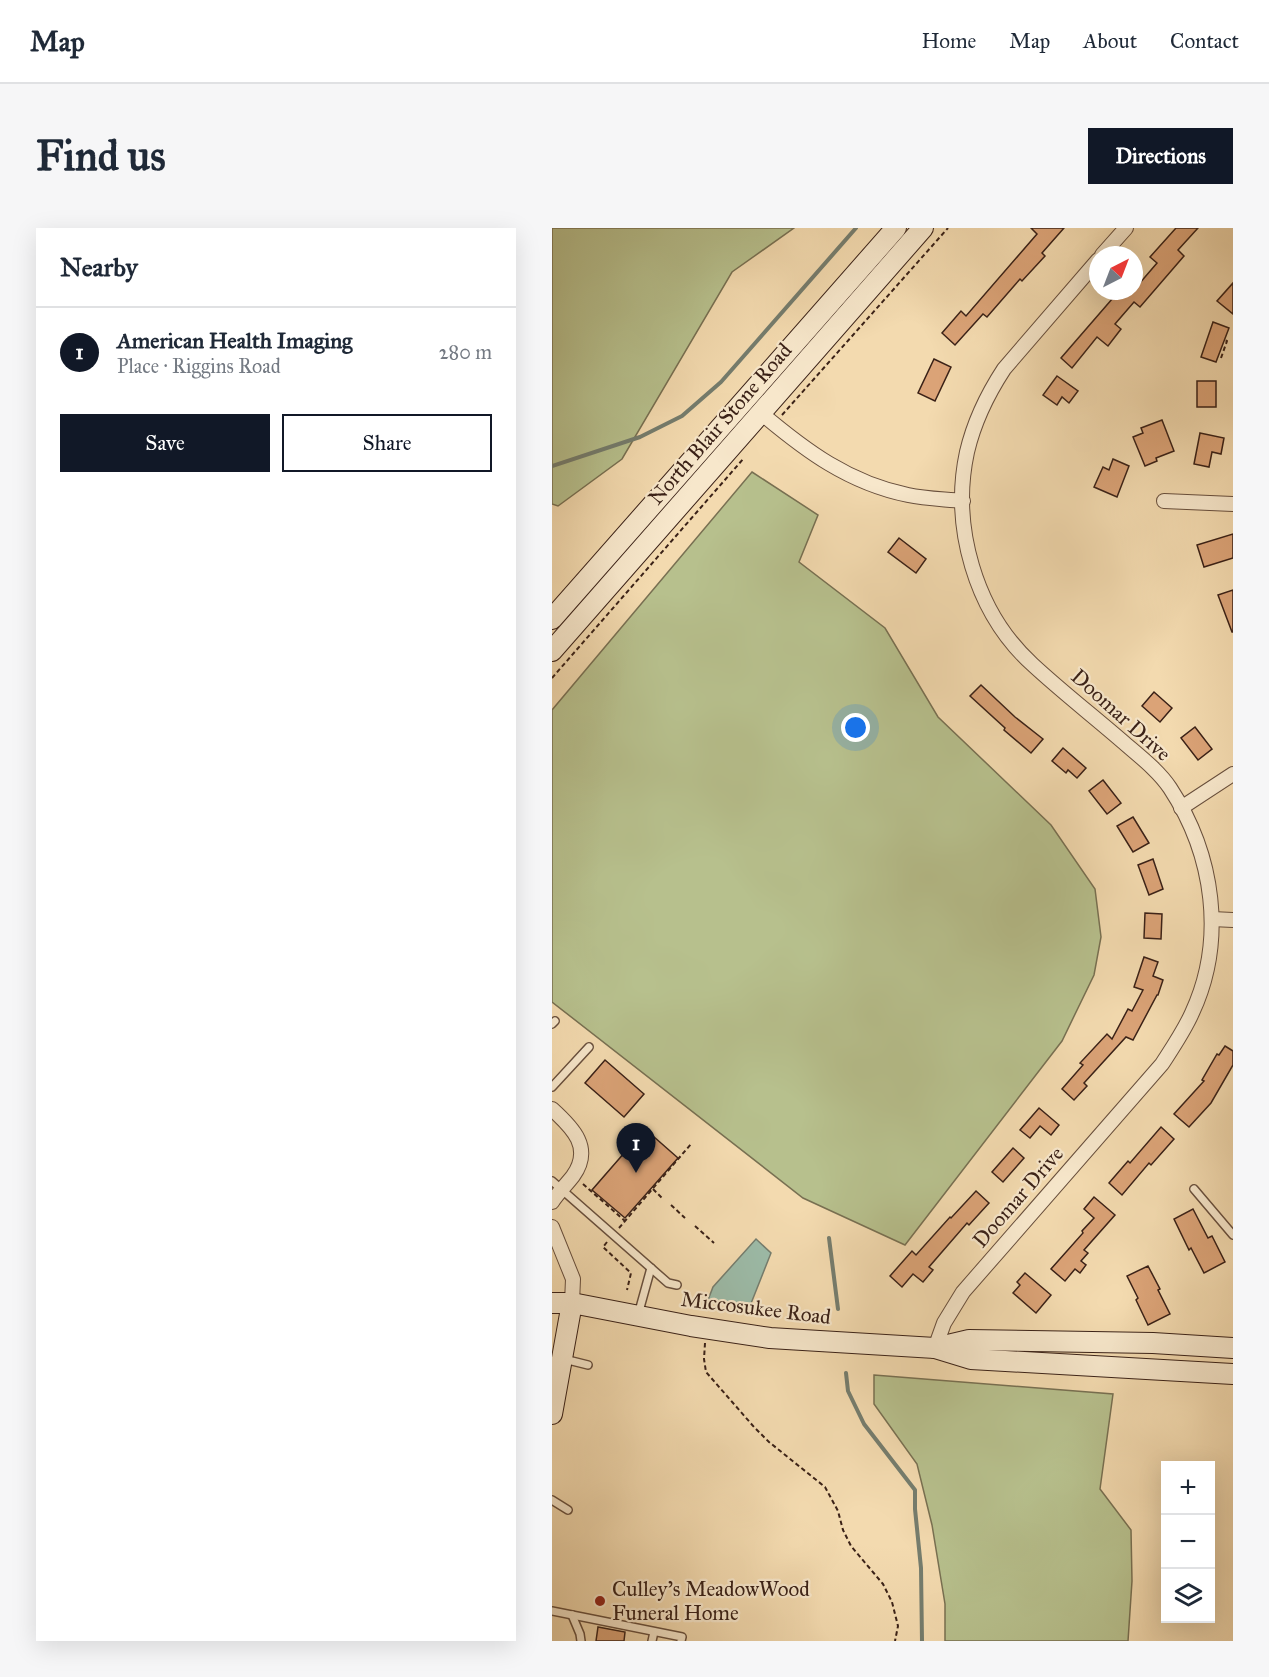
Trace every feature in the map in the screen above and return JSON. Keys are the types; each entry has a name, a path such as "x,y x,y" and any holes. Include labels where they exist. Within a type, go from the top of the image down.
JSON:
{"street":[{"name":"North Blair Stone Road","path":"552,619 896,228"},
{"name":"North Blair Stone Road","path":"552,651 923,228"},
{"path":"1110,246 1126,228"},
{"name":"Doomar Drive","path":"934,1348 944,1323 963,1292 1162,1064 1180,1037 1193,1011 1205,979 1212,943 1211,892 1205,864 1193,832 1170,787 1144,760 1030,663 1013,644 985,600 975,576 965,536 964,471 972,436 982,408 993,386 1021,349 1089,270"},
{"path":"766,376 760,396 761,414 816,457 838,470 888,490 910,496 963,501"},
{"path":"1164,501 1233,504"},
{"path":"1180,808 1233,774"},
{"path":"1212,919 1233,920"},
{"path":"552,1109 573,1129 581,1148 579,1167 557,1186 552,1202"},
{"path":"552,1227 573,1279 572,1303 558,1369 552,1414"},
{"name":"Miccosukee Road","path":"552,1292 572,1303"},
{"name":"Miccosukee Road","path":"552,1304 572,1303 770,1338 934,1348 971,1359 1231,1374"},
{"name":"Miccosukee Road","path":"934,1348 969,1340 1232,1344"},
{"path":"1231,1374 1232,1344"}],"lane":[{"path":"552,1087 589,1047"},
{"path":"557,1186 668,1283 677,1286"},
{"path":"1194,1189 1233,1235"},
{"path":"638,1315 651,1268"},
{"path":"558,1369 588,1365"},
{"path":"552,1500 568,1510"},
{"path":"552,1611 682,1638 681,1641"},
{"path":"572,1615 581,1641"},
{"path":"652,1641 654,1632"}],"path":[{"path":"782,415 948,228"},
{"path":"1221,357 1227,342 1224,340"},
{"path":"552,678 750,451"},
{"path":"618,1230 691,1144"},
{"path":"580,1183 625,1221"},
{"path":"652,1189 662,1198"},
{"path":"671,1205 685,1218"},
{"path":"695,1226 714,1243"},
{"path":"609,1240 603,1247 631,1273 627,1290"},
{"path":"706,1328 704,1359 706,1372 769,1442 825,1487 838,1511 843,1530 851,1546 883,1584 892,1602 897,1626 896,1641"}],"green space":[{"path":"552,228 794,228 732,272 622,459 558,506 552,504"},
{"path":"752,472 818,515 799,562 885,628 938,717 1051,825 1095,889 1101,937 1094,975 1062,1041 905,1245 803,1198 552,1002 552,710"},
{"path":"874,1375 1113,1394 1100,1489 1131,1530 1132,1581 1128,1641 945,1641 945,1604 932,1525 917,1464 874,1404"}],"shaded area":[{"path":"756,1239 771,1253 750,1306 708,1300 713,1287"}],"building":[{"path":"1031,228 1064,228 1042,253 1045,256 1022,281 1020,279 987,317 983,314 955,345 942,333 961,311 966,316 1037,234"},
{"path":"1176,228 1198,228 1178,250 1184,256 1140,307 1134,302 1115,324 1121,329 1108,346 1097,337 1072,368 1061,358 1111,300 1143,300 1143,279 1157,263 1150,257"},
{"path":"1233,283 1233,314 1217,301"},
{"path":"1213,322 1229,328 1216,362 1201,357"},
{"path":"934,359 951,367 935,401 918,393"},
{"path":"1057,376 1078,391 1069,403 1062,397 1057,405 1043,395"},
{"path":"1197,381 1216,381 1216,407 1197,407"},
{"path":"1162,420 1174,451 1156,458 1157,461 1145,466 1133,437 1143,433 1141,428"},
{"path":"1200,433 1224,438 1221,454 1212,452 1209,467 1194,464"},
{"path":"1113,459 1129,466 1117,497 1094,487 1103,467 1109,470"},
{"path":"1233,534 1233,558 1204,567 1197,545"},
{"path":"899,538 926,559 916,573 888,552"},
{"path":"1233,590 1233,632 1232,632 1218,595"},
{"path":"981,685 1015,717 1043,739 1031,753 970,696"},
{"path":"1154,692 1172,708 1160,722 1142,706"},
{"path":"1195,727 1212,749 1198,760 1181,738"},
{"path":"1063,748 1086,768 1077,778 1068,770 1066,773 1052,761"},
{"path":"1103,780 1121,803 1107,814 1089,791"},
{"path":"1133,817 1149,843 1133,852 1117,826"},
{"path":"1153,859 1163,889 1149,895 1138,865"},
{"path":"1145,913 1162,914 1161,939 1144,938"},
{"path":"1144,957 1158,962 1153,976 1163,980 1158,995 1133,1040 1126,1037 1084,1083 1087,1086 1074,1100 1062,1089 1083,1065 1080,1063 1107,1034 1112,1039 1128,1009 1132,1011 1143,990 1134,987"},
{"path":"1225,1046 1233,1051 1233,1065 1211,1103 1189,1127 1174,1114 1204,1081 1202,1080 1217,1054 1219,1055"},
{"path":"605,1060 644,1094 624,1117 585,1083"},
{"path":"1039,1108 1059,1125 1051,1135 1040,1126 1030,1138 1020,1130"},
{"path":"1161,1127 1174,1139 1151,1165 1149,1163 1122,1195 1109,1183"},
{"path":"645,1129 678,1158 625,1218 592,1190"},
{"path":"1013,1148 1024,1158 1003,1182 992,1172"},
{"path":"976,1191 989,1203 969,1225 967,1223 929,1267 933,1270 923,1282 913,1274 902,1287 890,1276 912,1251 916,1255"},
{"path":"1094,1197 1115,1215 1084,1250 1088,1253 1081,1261 1086,1265 1080,1273 1075,1269 1065,1281 1051,1269 1094,1218 1084,1209"},
{"path":"1193,1209 1208,1238 1212,1236 1225,1262 1204,1273 1191,1248 1189,1250 1174,1219"},
{"path":"1148,1266 1170,1314 1148,1325 1127,1276"},
{"path":"1025,1273 1051,1295 1036,1313 1013,1293 1020,1285 1017,1282"},
{"path":"598,1627 625,1632 624,1641 596,1641"}],"waterway":[{"path":"552,466 640,437 682,416 721,382 856,228"},
{"path":"829,1238 838,1309"},
{"path":"846,1373 848,1391 864,1424 915,1490 921,1568 922,1641"}],"place":[{"name":"American Health Imaging","path":"636,1173"},
{"name":"Culley's MeadowWood Funeral Home","path":"600,1601"}]}
